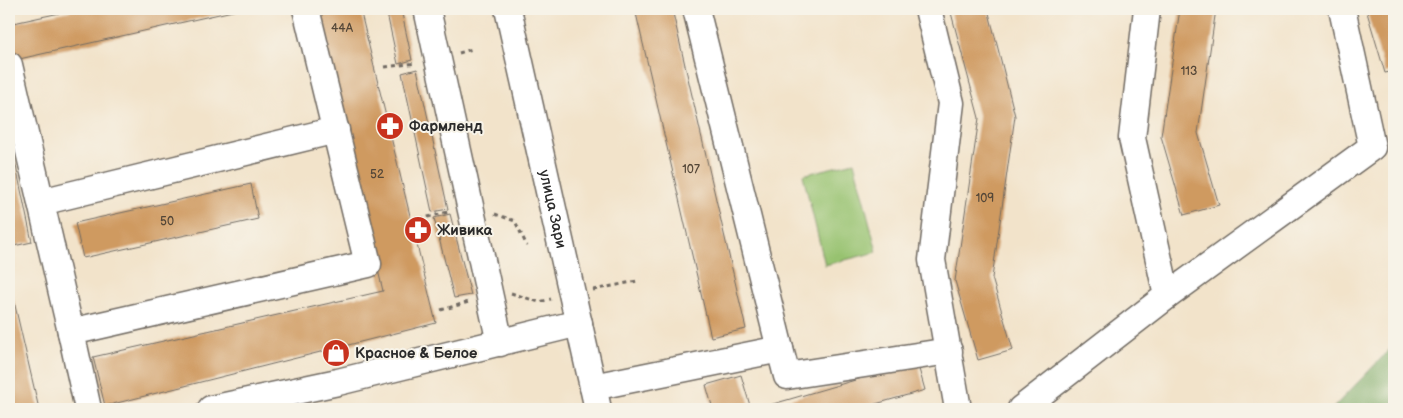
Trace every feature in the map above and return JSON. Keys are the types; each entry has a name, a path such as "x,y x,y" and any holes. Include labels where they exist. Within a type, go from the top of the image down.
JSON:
{"street":[{"path":"71,332 368,264 306,9"},
{"path":"426,9 500,343"},
{"name":"улица Зари","path":"508,9 596,398"},
{"path":"696,9 787,376 949,351"},
{"path":"928,9 951,103 932,260 958,409"},
{"path":"1147,9 1132,138 1166,296"},
{"path":"1021,409 1166,296 1372,147 1342,9"},
{"path":"9,65 88,409"},
{"path":"40,202 336,130"},
{"path":"212,409 243,406 579,323"},
{"path":"596,398 780,349"}],"path":[{"path":"441,310 505,291 539,302 637,281"}],"green space":[{"path":"854,162 877,252 825,265 803,175"},
{"path":"1394,345 1394,409 1332,409"}],"building":[{"path":"78,9 237,10 15,60 9,24"},
{"path":"316,9 360,9 436,323 105,406 93,357 383,291"},
{"path":"386,9 401,9 412,60 398,64"},
{"path":"635,9 672,9 746,329 711,337"},
{"path":"950,9 988,9 1015,116 992,278 1013,350 978,360 955,281 979,118"},
{"path":"1180,9 1216,9 1198,133 1219,205 1184,215 1161,136"},
{"path":"1366,9 1394,9 1394,71 1385,73"},
{"path":"417,69 448,209 432,212 402,73"},
{"path":"9,133 32,242 9,247"},
{"path":"251,184 258,219 83,258 75,223"},
{"path":"450,214 471,295 454,298 434,218"},
{"path":"10,284 39,409 9,409"},
{"path":"917,362 925,390 858,409 756,409"},
{"path":"741,375 751,409 713,409 706,385"}],"place":[{"name":"Фармленд","path":"390,126"},
{"name":"Живика","path":"418,230"},
{"name":"Красное & Белое","path":"336,353"}]}
